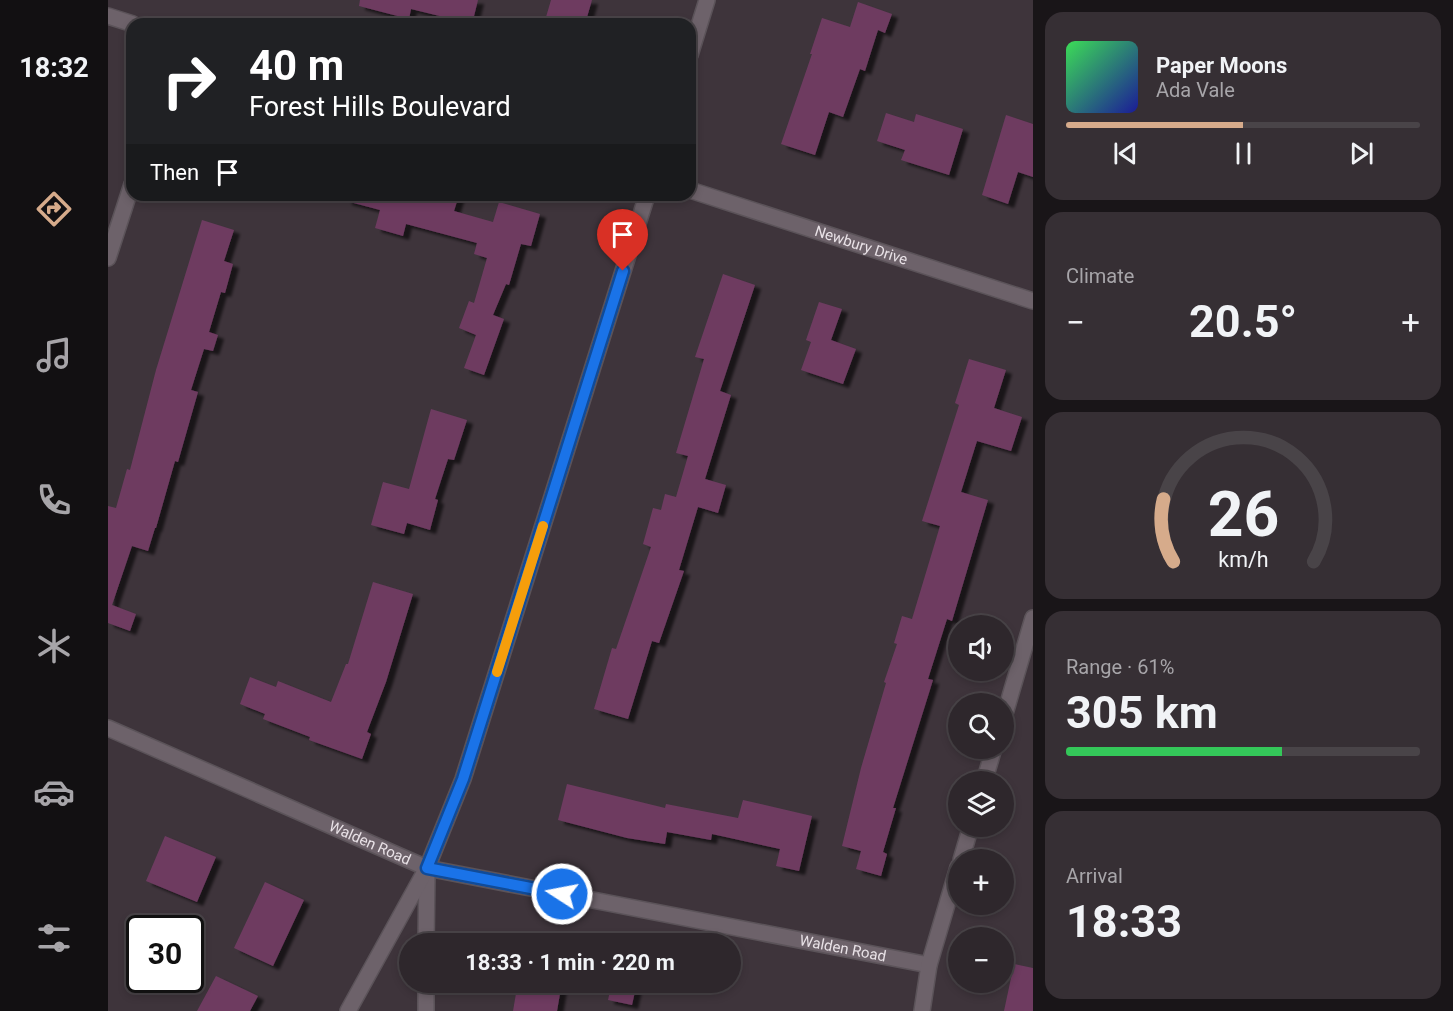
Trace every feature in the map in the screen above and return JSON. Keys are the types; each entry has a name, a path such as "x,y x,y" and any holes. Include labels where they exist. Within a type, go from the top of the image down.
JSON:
{"street":[{"path":"696,35 706,0"},
{"path":"108,16 126,22"},
{"name":"Newbury Drive","path":"696,192 1033,301"},
{"path":"108,258 126,201"},
{"path":"348,1011 427,868 463,779 645,201"},
{"path":"1011,693 1033,618"},
{"name":"Walden Road","path":"108,728 427,868 929,965"},
{"path":"426,933 427,868"},
{"path":"922,1011 929,965 948,901"},
{"path":"426,993 426,1011"}],"building":[{"path":"360,0 478,0 474,18 448,18 411,9 409,18 405,18 359,6"},
{"path":"551,0 592,0 587,18 546,18"},
{"path":"858,2 892,14 885,33 878,30 865,71 860,69 843,117 829,112 815,155 781,144 822,18 850,27"},
{"path":"886,113 914,122 916,114 963,129 949,175 901,160 905,150 877,141"},
{"path":"1006,115 1033,124 1033,177 1018,172 1008,204 982,195"},
{"path":"346,201 457,201 454,211 493,222 499,202 540,214 531,246 521,244 509,285 506,284 493,315 504,319 484,375 464,368 476,335 459,328 469,301 474,303 487,258 474,254 477,243 406,224 403,236 375,228 380,210"},
{"path":"202,220 234,230 224,261 233,264 225,293 221,292 209,332 218,335 213,351 204,349 191,390 198,392 178,462 175,461 148,551 132,546 112,605 136,614 130,631 108,623 108,506 116,508 127,469 130,470 156,370"},
{"path":"723,274 755,285 720,391 731,395 705,479 726,485 718,513 698,507 679,570 684,571 659,643 652,641 628,719 594,709 612,648 616,649 651,547 643,544 653,508 661,510 665,494 676,497 688,456 676,453 704,359 695,357"},
{"path":"819,302 842,309 831,340 856,349 843,384 801,370 811,342 806,340"},
{"path":"969,359 1006,370 994,408 1022,417 1011,451 977,441 961,492 988,500 954,615 948,615 928,679 933,680 893,808 896,808 883,852 887,854 881,876 856,869 861,851 842,846 861,768 886,683 884,682 897,644 894,643 902,616 912,619 940,526 922,521 959,405 955,403"},
{"path":"431,409 467,420 454,460 448,459 435,499 438,500 430,530 407,523 404,534 371,525 383,482 409,489"},
{"path":"373,582 413,594 386,682 367,732 371,734 362,759 309,740 310,737 263,719 265,714 240,704 250,677 276,687 278,681 331,702 346,664 348,664"},
{"path":"567,784 665,808 666,804 738,818 743,800 812,816 799,871 776,866 780,849 712,834 711,840 667,832 665,844 627,838 558,820"},
{"path":"165,836 216,857 197,902 146,881"},
{"path":"265,882 304,900 273,966 234,948"},
{"path":"1014,964 1033,968 1033,1011 1004,1011 1008,993 1014,993"},
{"path":"216,976 258,996 250,1011 197,1011"},
{"path":"516,993 560,993 557,1011 513,1011"},
{"path":"610,993 635,993 632,1005 608,1000"}],"slow traffic":[{"path":"497,672 543,526"}],"route":[{"path":"562,894 427,868 463,779 623,271"}]}
